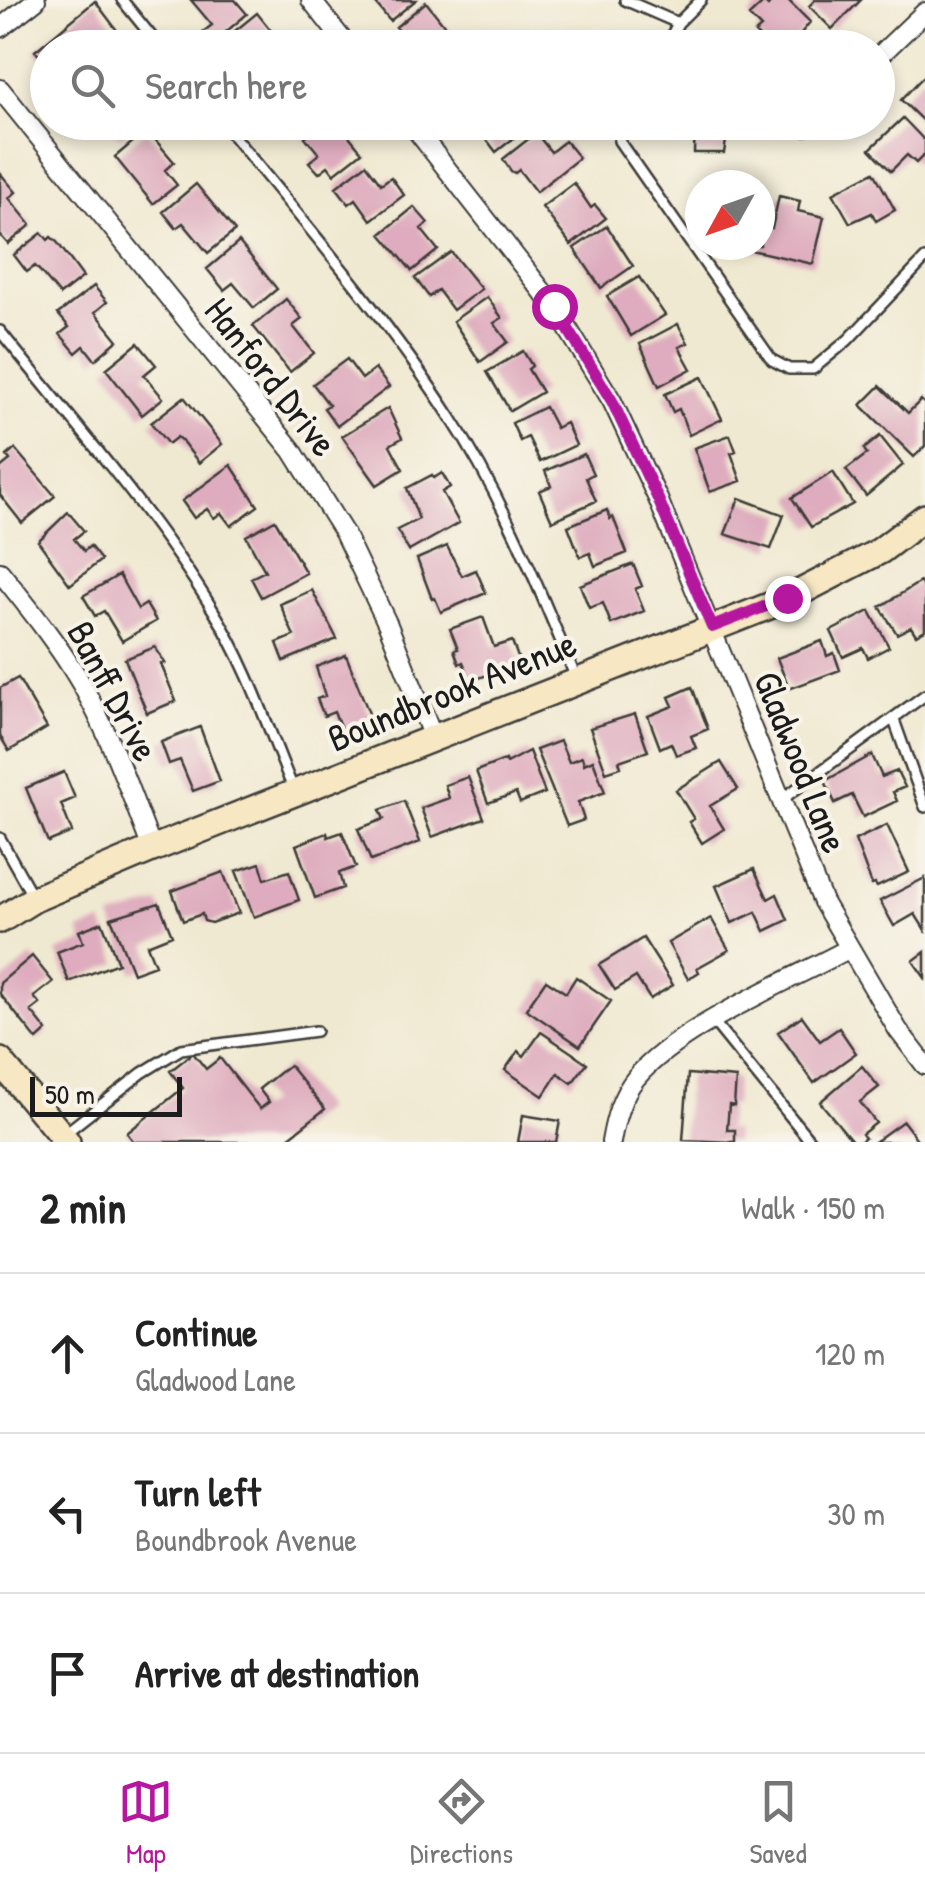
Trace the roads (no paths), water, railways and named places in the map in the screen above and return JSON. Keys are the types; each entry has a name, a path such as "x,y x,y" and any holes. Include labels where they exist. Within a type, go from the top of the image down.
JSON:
{"street":[{"path":"0,28 36,0"},
{"path":"311,0 335,30"},
{"path":"895,41 925,12"},
{"name":"Hanford Drive","path":"0,90 30,127"},
{"name":"Hanford Drive","path":"41,140 292,450 344,533 388,625 434,740"},
{"name":"Gladwood Lane","path":"424,140 554,306 612,401 712,627 823,902 848,949 925,1065"},
{"name":"Boundbrook Avenue","path":"0,920 34,899 152,849 434,740 834,577 880,551 925,517"},
{"name":"Banff Drive","path":"0,572 82,685 152,849"},
{"path":"611,1142 618,1109 633,1081 651,1062 680,1039 848,949"},
{"path":"0,1061 64,1139"}],"lane":[{"path":"122,0 146,30"},
{"path":"625,0 678,23"},
{"path":"674,30 701,0"},
{"path":"237,140 381,317 453,420 510,522 577,681"},
{"path":"618,140 772,360 789,369 813,369 848,340 925,258"},
{"path":"0,331 143,507 214,611 242,666 295,794"},
{"path":"780,800 925,695"},
{"path":"894,720 925,807"},
{"path":"0,838 34,899"},
{"path":"713,1021 811,1142"},
{"path":"64,1139 142,1073 182,1049 316,1031"}]}
